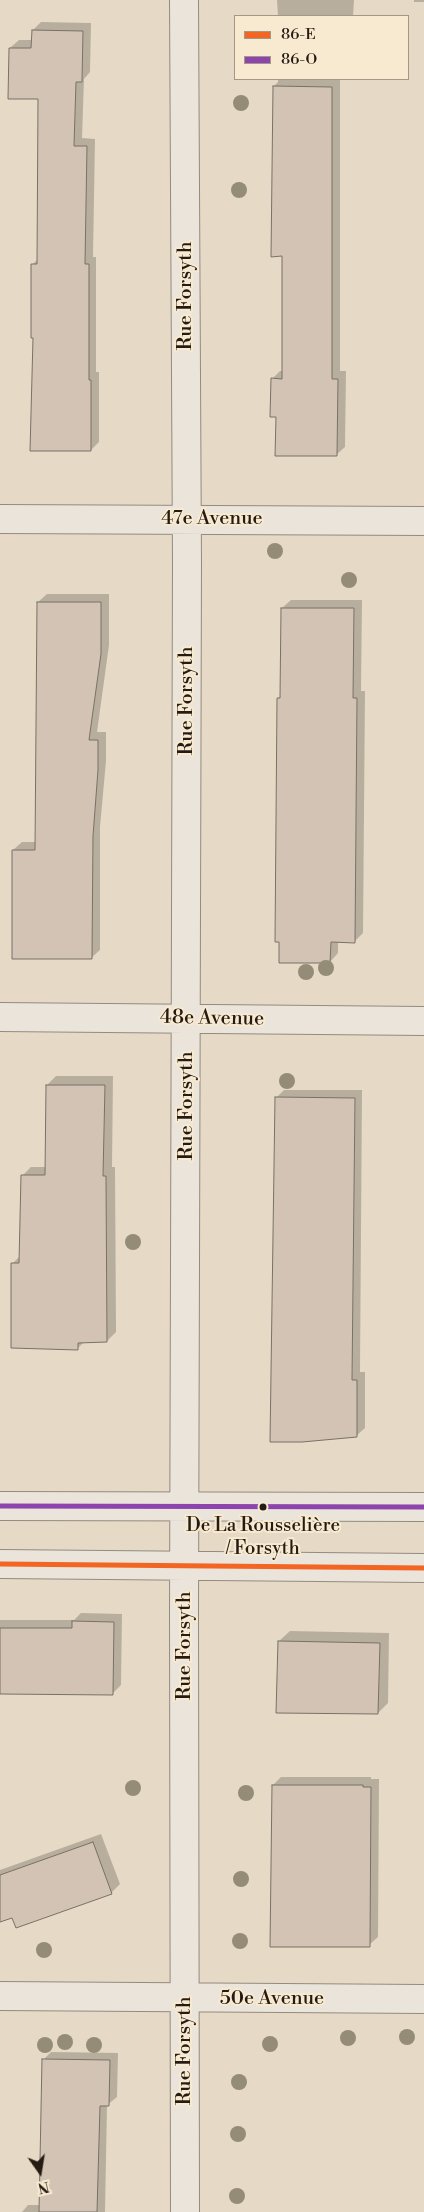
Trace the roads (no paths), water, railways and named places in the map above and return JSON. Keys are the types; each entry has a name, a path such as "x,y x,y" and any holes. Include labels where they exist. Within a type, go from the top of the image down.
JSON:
{"street":[{"name":"Rue Forsyth","path":"184,0 188,519 184,1565 185,2212"},
{"name":"47e Avenue","path":"0,519 424,521"},
{"name":"48e Avenue","path":"0,1017 424,1021"},
{"path":"0,1506 424,1507"},
{"path":"0,1564 424,1568"},
{"name":"50e Avenue","path":"0,1996 424,2000"}],"place":[{"name":"De La Rousselière / Forsyth","path":"263,1507"}]}
